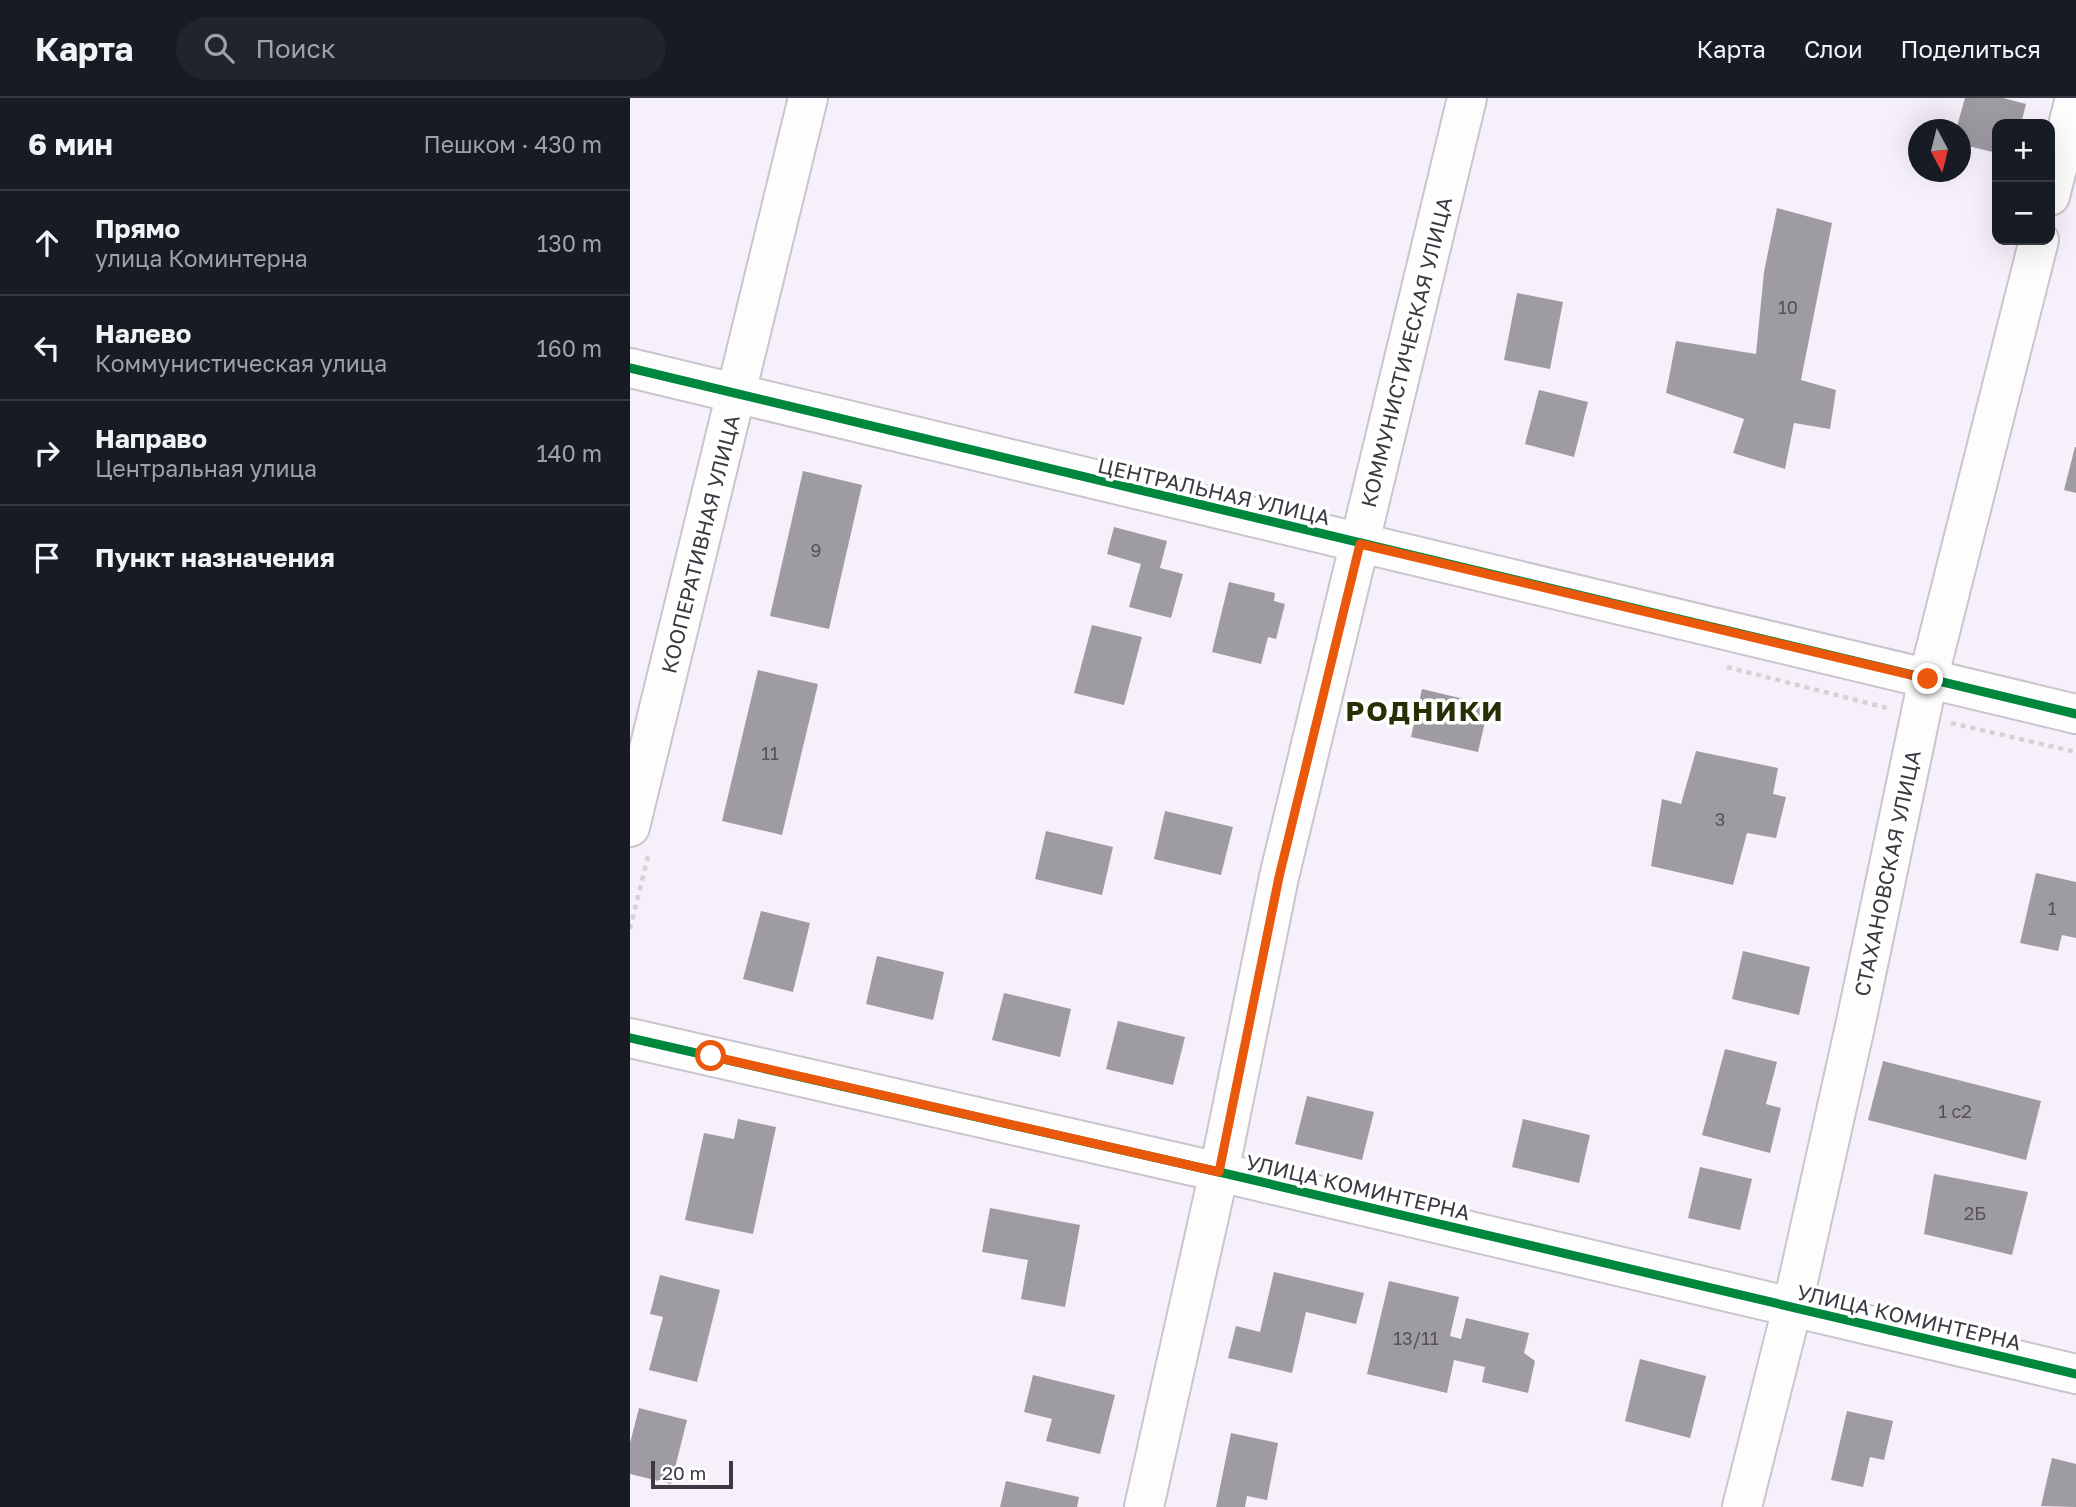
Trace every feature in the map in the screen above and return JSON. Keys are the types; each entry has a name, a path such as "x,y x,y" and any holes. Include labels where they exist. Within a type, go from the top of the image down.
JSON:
{"street":[{"name":"КООПЕРАТИВНАЯ УЛИЦА","path":"640,839 737,394 808,98"},
{"name":"КОММУНИСТИЧЕСКАЯ УЛИЦА","path":"1144,1507 1219,1172 1279,877 1467,98"},
{"path":"2054,182 2075,98"},
{"name":"СТАХАНОВСКАЯ УЛИЦА","path":"1742,1507 1792,1308 1857,1022 1928,679 2038,245"},
{"name":"ЦЕНТРАЛЬНАЯ УЛИЦА","path":"630,369 2076,714"},
{"name":"УЛИЦА КОМИНТЕРНА","path":"630,1038 1219,1172 2076,1374"}],"path":[{"path":"1717,665 2076,752"},
{"path":"630,929 640,839"}],"building":[{"path":"1965,98 2003,98 2026,104 2022,119 1992,119 1992,152 1971,147 1971,119 1959,119"},
{"path":"1777,208 1832,223 1801,380 1836,390 1830,429 1794,423 1785,469 1733,453 1744,419 1666,393 1676,341 1756,354 1764,272"},
{"path":"1517,293 1563,302 1550,369 1504,360"},
{"path":"1539,390 1588,402 1574,457 1525,444"},
{"path":"2076,447 2076,493 2064,490"},
{"path":"803,471 862,485 829,629 770,616"},
{"path":"1114,527 1167,541 1160,568 1183,574 1171,618 1129,607 1141,564 1107,554"},
{"path":"1229,582 1275,593 1274,601 1285,604 1276,639 1268,637 1261,664 1212,652"},
{"path":"1092,625 1142,637 1124,705 1074,693"},
{"path":"758,670 818,684 782,835 722,821"},
{"path":"1422,689 1489,705 1478,752 1411,737"},
{"path":"1696,751 1778,768 1773,794 1786,797 1776,838 1747,833 1733,885 1651,866 1662,799 1681,804"},
{"path":"1165,811 1233,827 1221,875 1154,859"},
{"path":"1046,831 1113,847 1102,895 1035,879"},
{"path":"2036,873 2076,882 2076,938 2062,935 2058,951 2020,943"},
{"path":"761,911 810,923 793,992 743,979"},
{"path":"1743,951 1810,967 1799,1015 1732,999"},
{"path":"877,956 944,972 933,1020 866,1004"},
{"path":"1004,993 1071,1009 1060,1057 992,1040"},
{"path":"1118,1021 1185,1037 1173,1085 1106,1069"},
{"path":"1725,1049 1777,1062 1766,1104 1781,1108 1770,1153 1702,1135"},
{"path":"1883,1061 2041,1101 2026,1160 1868,1120"},
{"path":"1307,1096 1374,1112 1362,1160 1295,1144"},
{"path":"738,1119 776,1127 753,1234 685,1220 704,1133 734,1139"},
{"path":"1523,1119 1590,1135 1579,1183 1512,1167"},
{"path":"1700,1167 1752,1179 1740,1230 1688,1218"},
{"path":"1934,1174 2028,1192 2012,1255 1924,1234"},
{"path":"990,1208 1080,1225 1065,1307 1021,1299 1028,1260 982,1252"},
{"path":"1274,1272 1364,1293 1356,1324 1306,1312 1292,1373 1228,1358 1236,1326 1260,1332"},
{"path":"660,1275 720,1290 697,1382 649,1370 663,1317 650,1314"},
{"path":"1389,1281 1459,1297 1450,1336 1461,1339 1466,1318 1529,1333 1524,1353 1535,1361 1528,1393 1482,1382 1485,1367 1454,1360 1447,1393 1367,1374"},
{"path":"1640,1359 1706,1376 1690,1438 1625,1421"},
{"path":"1033,1375 1115,1395 1100,1454 1046,1441 1052,1419 1024,1412"},
{"path":"639,1408 687,1420 671,1484 630,1474 630,1443"},
{"path":"1847,1411 1893,1421 1884,1460 1870,1457 1863,1487 1831,1480"},
{"path":"1231,1433 1278,1443 1267,1500 1247,1496 1245,1507 1216,1507"},
{"path":"2052,1458 2076,1464 2076,1507 2041,1506"},
{"path":"1006,1481 1079,1497 1077,1507 1000,1507"}],"cycle path":[{"path":"630,368 2076,714"},
{"path":"630,1038 1219,1172 2076,1374"}],"district":[{"name":"РОДНИКИ","path":"1425,710"}],"route":[{"path":"711,1056 1219,1172 1279,877 1360,544 1928,679"}]}
